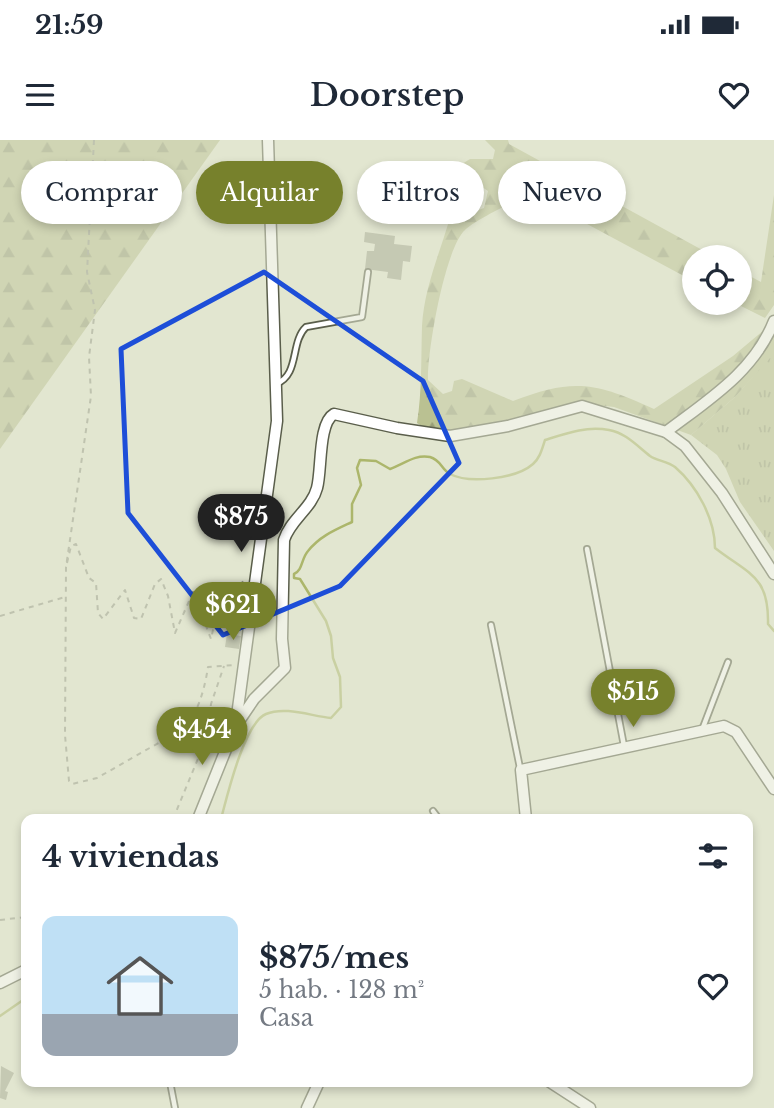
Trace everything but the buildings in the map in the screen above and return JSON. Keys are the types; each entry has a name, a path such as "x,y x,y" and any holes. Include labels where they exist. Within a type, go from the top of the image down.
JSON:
{"street":[{"path":"235,727 254,572 277,421 268,140"},
{"path":"666,432 740,375 765,344 774,321"},
{"path":"200,814 235,727 254,699 285,668 282,639 284,540 288,528 317,490 328,417 342,413 397,428 450,436 508,426 582,406 666,432 685,446 722,493 774,574"},
{"path":"525,814 521,770 624,746 730,727 774,789"},
{"path":"0,983 21,973"},
{"path":"307,1108 317,1087"},
{"path":"558,1087 590,1108"}],"lane":[{"path":"276,384 290,372 300,335 306,327 362,317 368,272"},
{"path":"587,549 624,746"},
{"path":"491,625 521,770"},
{"path":"702,731 728,662"},
{"path":"171,1087 175,1108"}],"path":[{"path":"94,140 87,272 95,310 89,357 92,396 66,567 65,735 68,775 72,784 97,778 183,729 190,723 196,702 201,699 208,667 242,665"},
{"path":"66,567 71,546 76,544 89,578 96,583 98,613 103,619 125,590 134,618 141,619 155,584 161,579 169,596 175,634 190,595 195,593 211,639 219,603 254,572"},
{"path":"0,616 66,597"},
{"path":"175,814 207,737 211,704 224,666"},
{"path":"0,920 21,917"}],"highlighted area":[{"path":"264,272 423,381 459,463 340,586 223,635 128,513 121,349"}],"green space":[{"path":"0,140 220,140 205,161 196,161 196,174 182,193 182,161 21,161 21,224 160,224 0,449"},
{"path":"485,140 508,140 509,144 540,161 498,161 498,210 484,217 488,191 484,188 484,161 467,161 493,159 495,150"},
{"path":"774,195 774,305 765,318 752,312 752,277 761,282"},
{"path":"626,208 693,245 682,245 682,275 587,224 626,224"},
{"path":"448,224 473,224 458,240 451,257 434,325 428,380 443,394 452,391 454,381 462,379 513,401 552,389 584,386 616,393 654,409 733,356 764,330 774,337 774,361 770,358 735,397 691,435 614,407 596,406 552,409 486,430 461,433 437,431 417,423 423,312"},
{"path":"770,357 774,361 774,551 740,502 717,455 691,435 735,397"}],"waterway":[{"path":"222,814 244,745 258,720 266,714 281,711 331,718 341,707 340,677 333,658 331,636 326,621 300,579 294,578 294,574 299,570 308,551 318,541 352,522 352,504 361,485 357,468 360,460 376,461 390,469 425,456 436,460 447,472 458,477 492,478 516,473 533,464 545,440 584,430 615,432 653,458 675,467 691,484 708,515 715,548 747,571 761,586 765,596 768,624 774,631"},
{"path":"0,1016 21,1001"}]}
